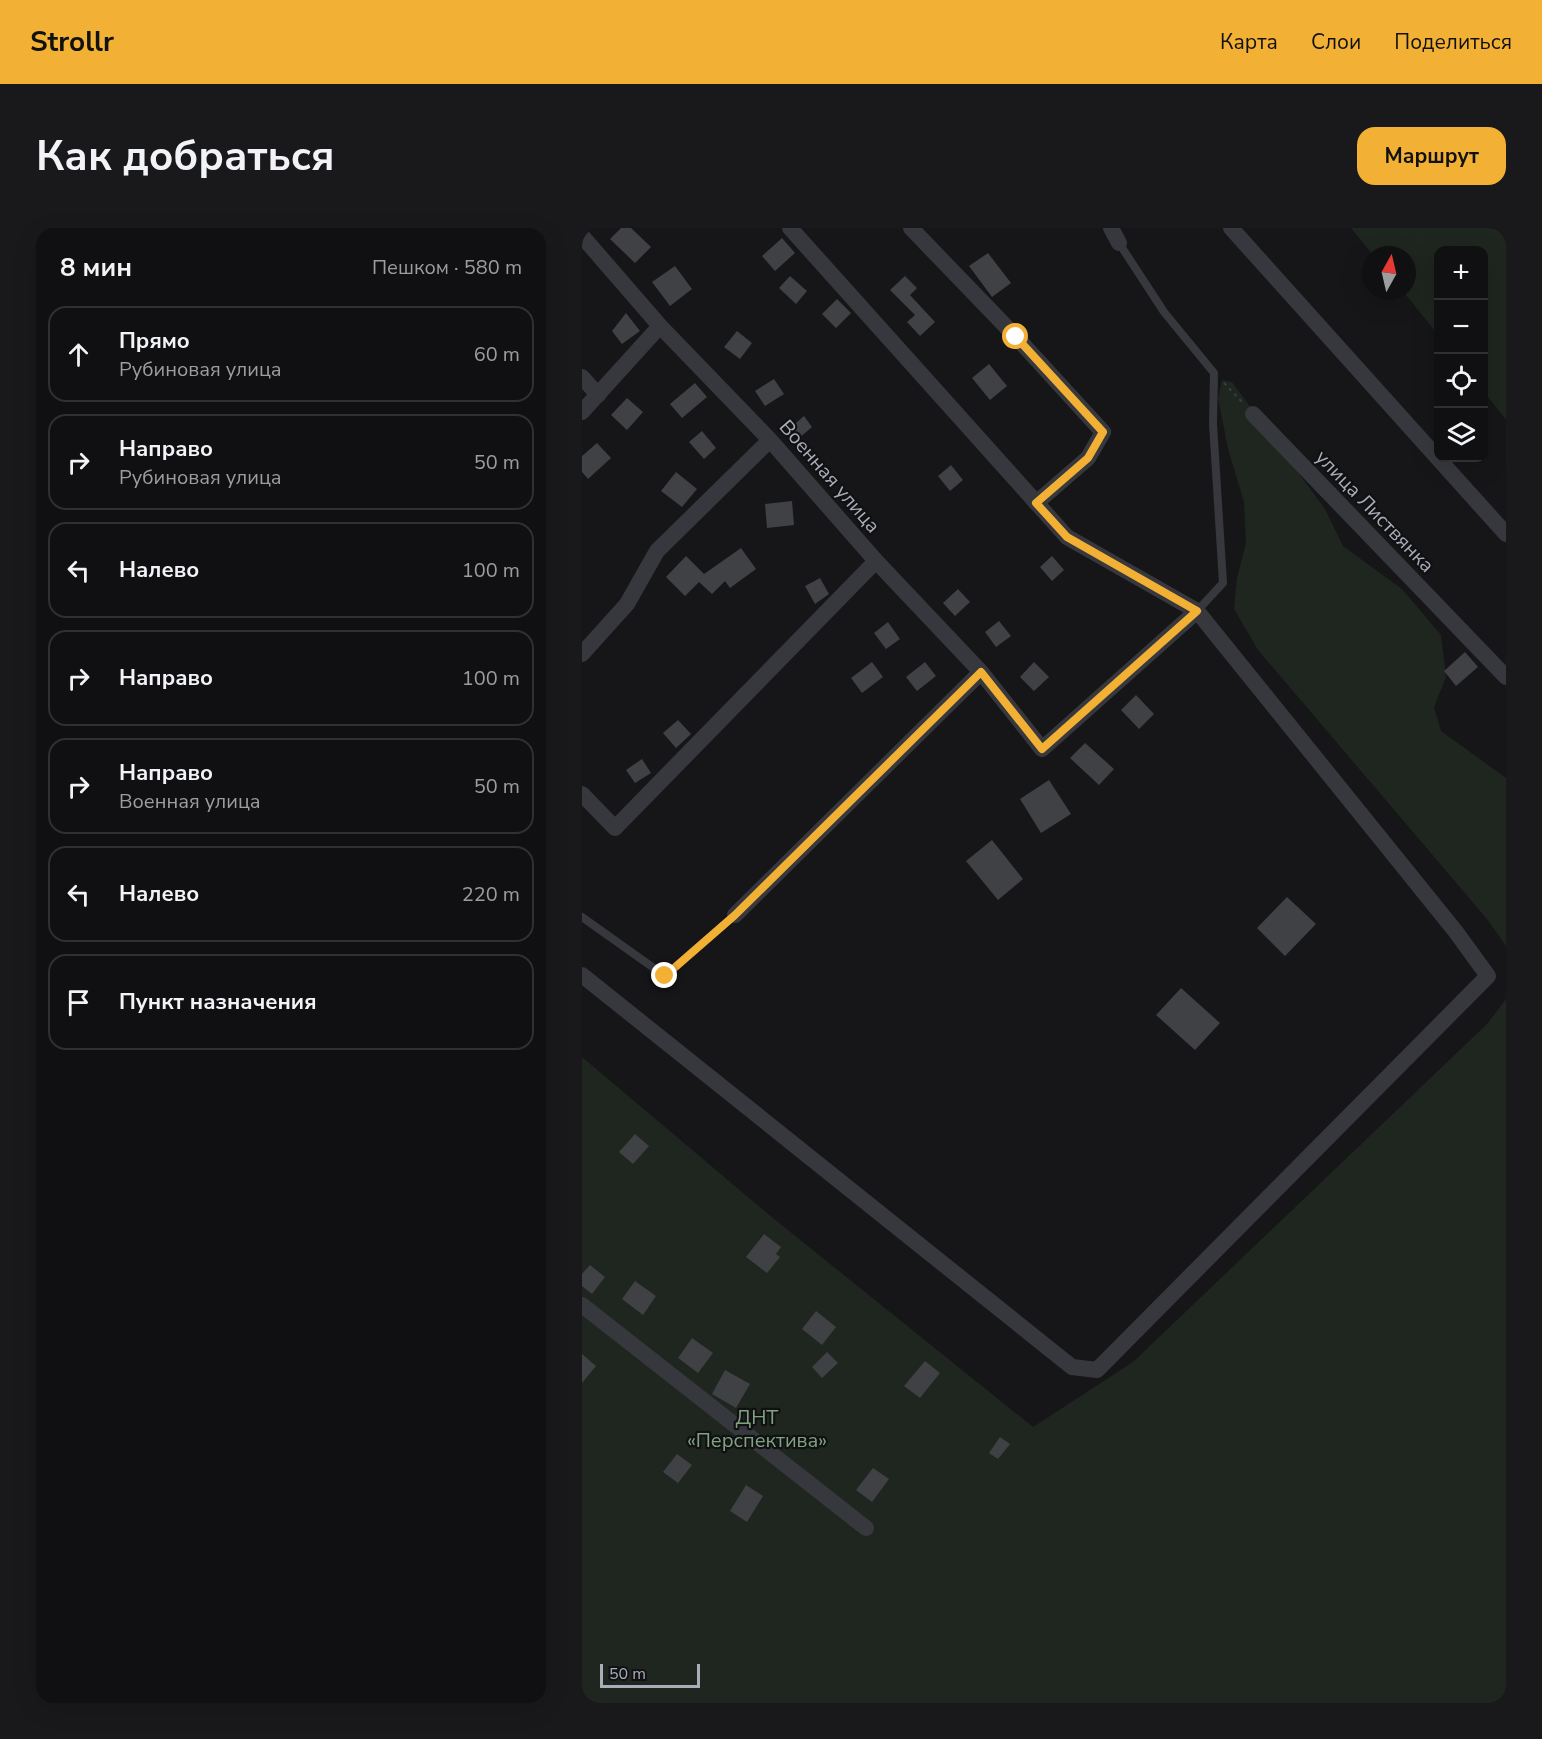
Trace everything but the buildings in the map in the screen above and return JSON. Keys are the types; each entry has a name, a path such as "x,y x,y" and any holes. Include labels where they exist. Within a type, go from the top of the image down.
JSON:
{"street":[{"path":"582,975 1072,1367 1097,1371 1488,976 1456,932 1197,611 1067,537 790,228"},
{"path":"910,228 1016,337 1103,432 1088,458 1036,503"},
{"path":"1111,228 1119,243"},
{"path":"1231,228 1506,534"},
{"name":"Военная улица","path":"582,236 660,326 770,440 876,561 981,672 1042,749 1197,611"},
{"path":"582,412 660,326"},
{"path":"582,377 598,395"},
{"name":"улица Листвянка","path":"1253,414 1506,677"},
{"path":"582,654 627,604 657,550 770,440"},
{"path":"582,794 615,828 876,561"},
{"path":"735,915 981,672"},
{"path":"582,1305 866,1528"}],"lane":[{"path":"1119,243 1164,312 1214,373 1213,424 1223,583 1197,611"},
{"path":"582,917 665,976 735,915"}],"path":[{"path":"1214,373 1253,414"}],"green space":[{"path":"1351,228 1506,228 1506,420 1488,397 1488,246 1434,246 1434,330 1410,300 1416,300 1416,246 1366,246"},
{"path":"1222,380 1232,382 1325,509 1343,546 1402,589 1441,635 1446,677 1434,707 1441,731 1506,778 1506,946 1487,919 1258,650 1234,609 1237,578 1246,543 1244,502 1228,449 1218,398"},
{"name":"ДНТ «Перспектива»","path":"1506,999 1506,1703 582,1703 582,1057 768,1214 1033,1427 1133,1362 1487,1024"}],"route":[{"path":"665,976 735,915 981,672 1042,749 1197,611 1067,537 1036,503 1088,458 1103,432 1016,337"}]}
